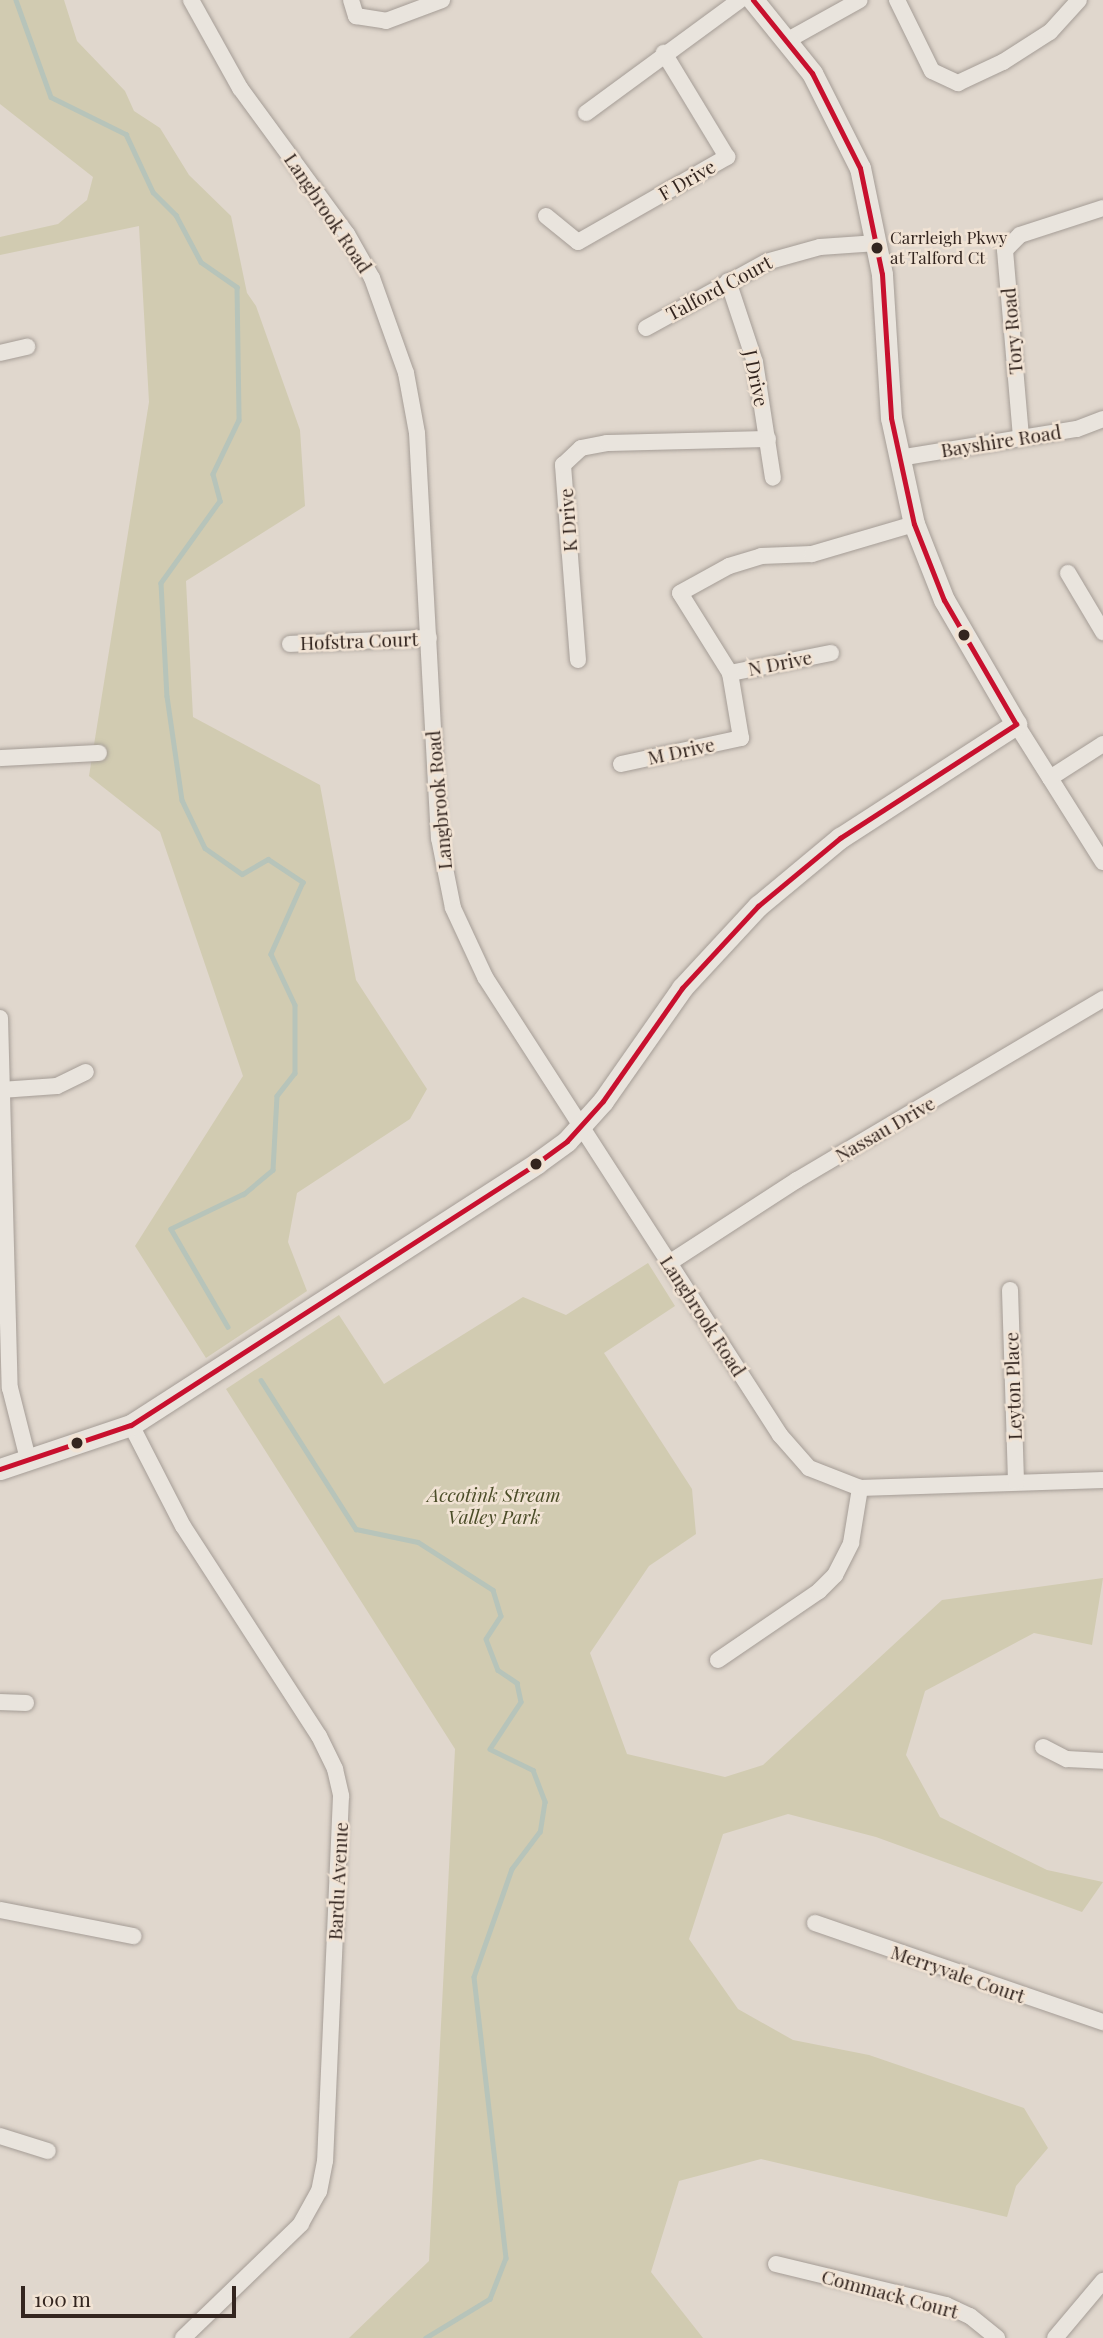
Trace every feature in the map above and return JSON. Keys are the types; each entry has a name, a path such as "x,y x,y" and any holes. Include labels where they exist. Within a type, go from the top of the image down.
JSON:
{"street":[{"name":"Langbrook Road","path":"191,0 240,88 347,234 391,325 417,433 439,838 453,908 485,977 794,1454 823,1477 860,1488 1103,1480"},
{"path":"351,0 356,16 386,22 442,0"},
{"path":"586,113 664,53 740,0"},
{"path":"753,0 788,40 846,134 871,206 877,243 886,370 899,458 914,524 944,600 1016,724 1103,862"},
{"path":"788,40 857,0"},
{"path":"897,0 932,71 958,83 1003,62 1051,32 1079,0"},
{"name":"F Drive","path":"546,216 578,242 727,157 664,53"},
{"name":"Tory Road","path":"1021,437 1005,250 1020,235 1103,208"},
{"name":"Talford Court","path":"646,328 728,281 795,252 877,243"},
{"name":"J Drive","path":"728,281 755,362 773,478"},
{"path":"0,353 27,347"},
{"name":"Bayshire Road","path":"899,458 1077,429 1103,419"},
{"name":"K Drive","path":"578,660 564,465 581,448 607,443 768,439"},
{"path":"730,673 680,593 729,566 761,556 813,554 914,524"},
{"path":"1068,573 1103,632"},
{"name":"Hofstra Court","path":"290,643 429,638"},
{"name":"N Drive","path":"730,673 831,653"},
{"name":"M Drive","path":"621,764 741,738 730,673"},
{"path":"0,1469 131,1425 537,1163 581,1126 682,988 758,906 840,838 1016,724"},
{"path":"1051,778 1103,744"},
{"path":"0,758 99,753"},
{"name":"Nassau Drive","path":"669,1263 797,1180 1103,999"},
{"path":"0,1018 3,1231 10,1388 29,1460"},
{"path":"1,1090 57,1086 86,1072"},
{"name":"Leyton Place","path":"1010,1290 1016,1482"},
{"name":"Bardu Avenue","path":"131,1425 184,1526 319,1736 335,1769 341,1796 325,2161 319,2191 301,2224 183,2338"},
{"path":"718,1660 819,1591 835,1575 851,1543 860,1488"},
{"path":"0,1702 26,1703"},
{"path":"1043,1746 1067,1759 1103,1761"},
{"path":"0,1910 133,1936"},
{"name":"Merryvale Court","path":"815,1923 1103,2022"},
{"path":"0,2136 48,2151"},
{"name":"Commack Court","path":"776,2264 946,2305 970,2316 997,2338"},
{"path":"1055,2338 1103,2281"}],"green space":[{"path":"0,0 64,0 77,41 125,91 134,111 160,128 189,175 231,216 247,293 256,306 300,430 305,506 186,581 193,717 320,785 356,980 427,1089 410,1119 297,1193 288,1242 307,1291 206,1358 135,1246 243,1076 160,832 89,776 149,402 139,226 0,255 0,237 58,224 87,200 93,177 0,104"},
{"name":"Accotink Stream Valley Park","path":"648,1263 675,1306 604,1353 692,1489 696,1534 649,1566 590,1653 627,1754 725,1777 763,1765 942,1600 1103,1578 1092,1645 1034,1633 925,1691 906,1755 940,1817 1047,1870 1103,1882 1082,1912 876,1837 788,1814 723,1834 689,1939 738,2009 793,2040 869,2055 1024,2108 1048,2148 1016,2186 1007,2217 761,2159 679,2181 651,2272 703,2338 349,2338 429,2261 455,1749 226,1389 339,1315 384,1384 523,1297 566,1315"}],"waterway":[{"path":"16,0 51,97 126,134 153,192 176,215 201,262 237,287 239,420 213,474 220,501 161,583 167,696 182,800 205,848 242,874 268,859 303,882 271,954 295,1005 295,1073 277,1096 273,1170 244,1194 171,1229 228,1327"},
{"path":"261,1380 356,1529 418,1542 493,1590 501,1616 486,1639 498,1670 517,1683 521,1702 490,1749 533,1770 545,1802 540,1832 512,1869 474,1977 506,2258 490,2299 426,2338"}],"transit line":[{"path":"753,0 812,73 860,168 882,274 891,418 914,524 944,600 1016,724"},
{"path":"0,1469 131,1425 537,1163 567,1141 603,1101 682,988 758,906 840,838 1016,724"}],"place":[{"name":"Carrleigh Pkwy at Talford Ct","path":"877,248"}]}
